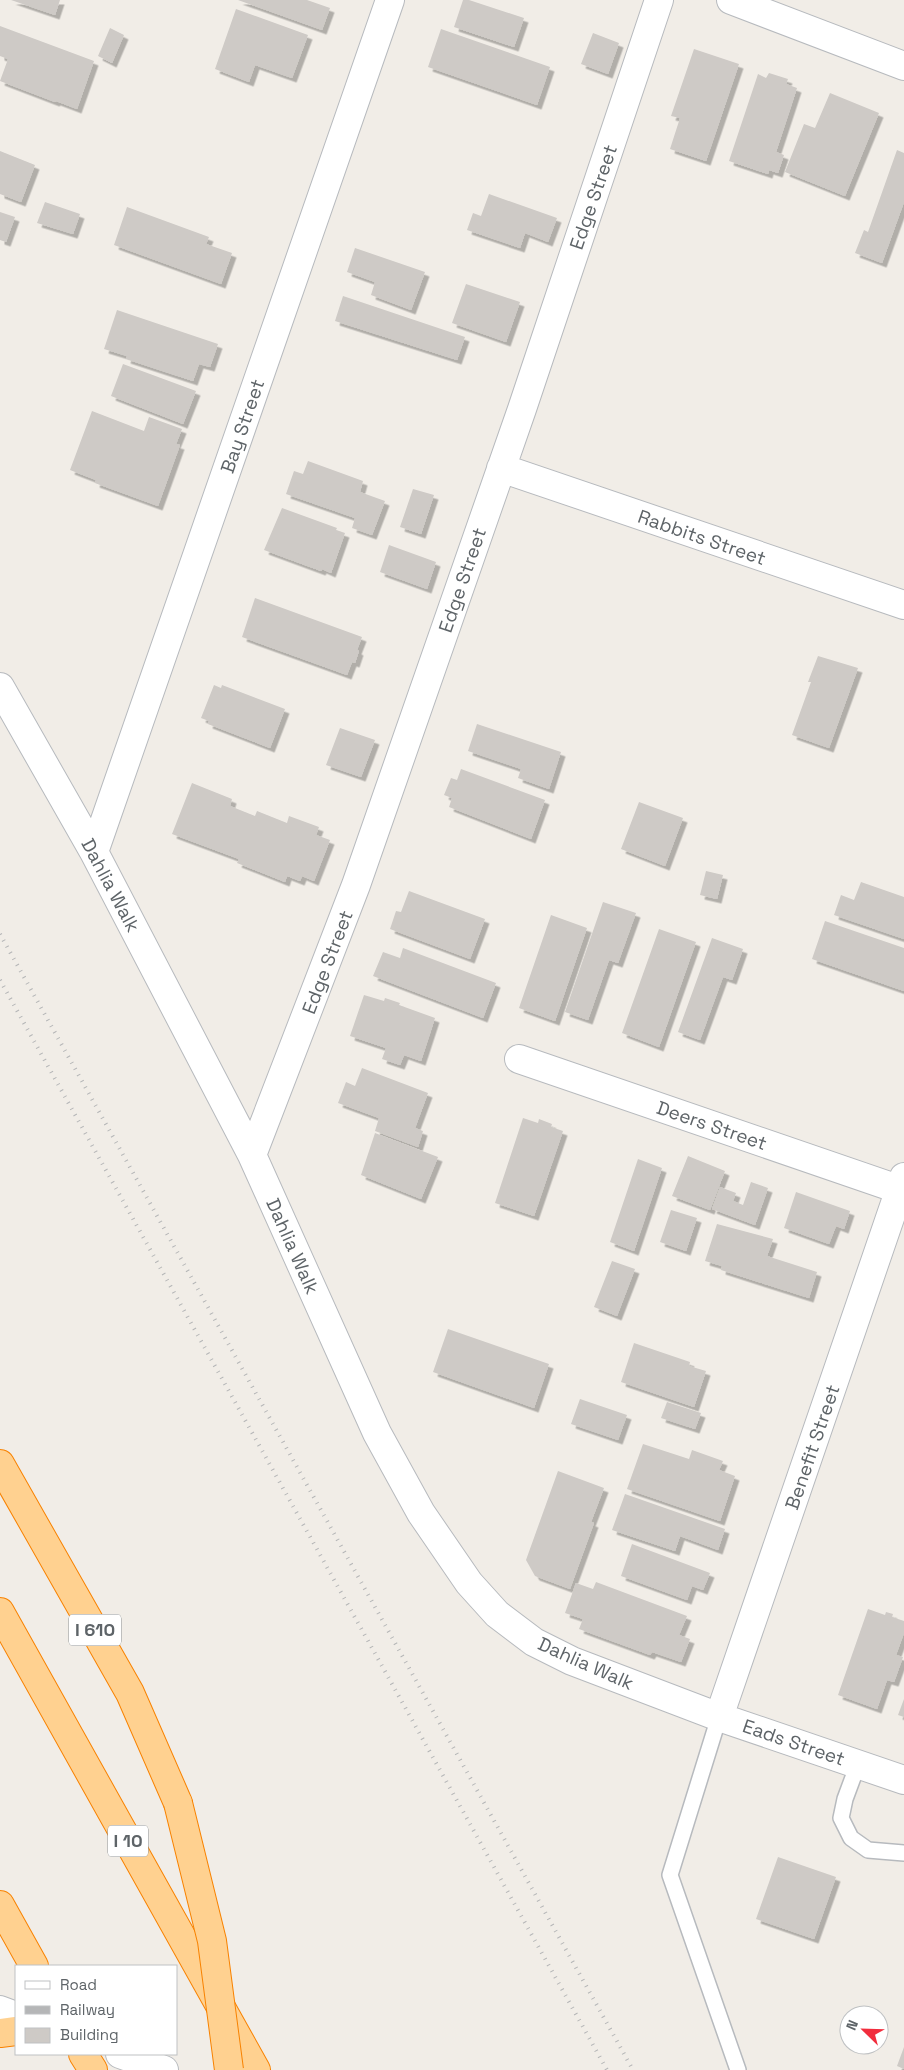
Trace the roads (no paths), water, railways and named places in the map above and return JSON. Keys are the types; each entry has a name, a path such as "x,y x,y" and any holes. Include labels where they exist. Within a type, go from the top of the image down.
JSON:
{"highway":[{"name":"I 610","path":"0,1464 130,1693 178,1803 212,1940 229,2070"},
{"name":"I 10","path":"0,1612 256,2070"},
{"path":"0,1905 33,1965"},
{"path":"0,2033 15,2031"},
{"path":"85,2055 93,2070"}],"street":[{"name":"Bay Street","path":"94,852 390,0"},
{"name":"Edge Street","path":"252,1155 356,885 501,468 659,0"},
{"path":"731,0 904,66"},
{"name":"Rabbits Street","path":"501,468 904,605"},
{"name":"Dahlia Walk","path":"0,687 94,852 252,1155 378,1433 421,1513 469,1583 497,1614 534,1642 572,1661 684,1704"},
{"name":"Deers Street","path":"519,1059 903,1186"},
{"name":"Benefit Street","path":"719,1717 903,1186"},
{"name":"Eads Street","path":"684,1704 904,1780"},
{"path":"0,2010 15,2016"},
{"path":"123,2055 164,2070"}],"lane":[{"path":"719,1717 670,1875 738,2070"},
{"path":"858,1764 845,1799 841,1818 850,1838 868,1850 904,1853"}],"railway":[{"path":"0,934 633,2070"},
{"path":"0,980 607,2070"}]}
